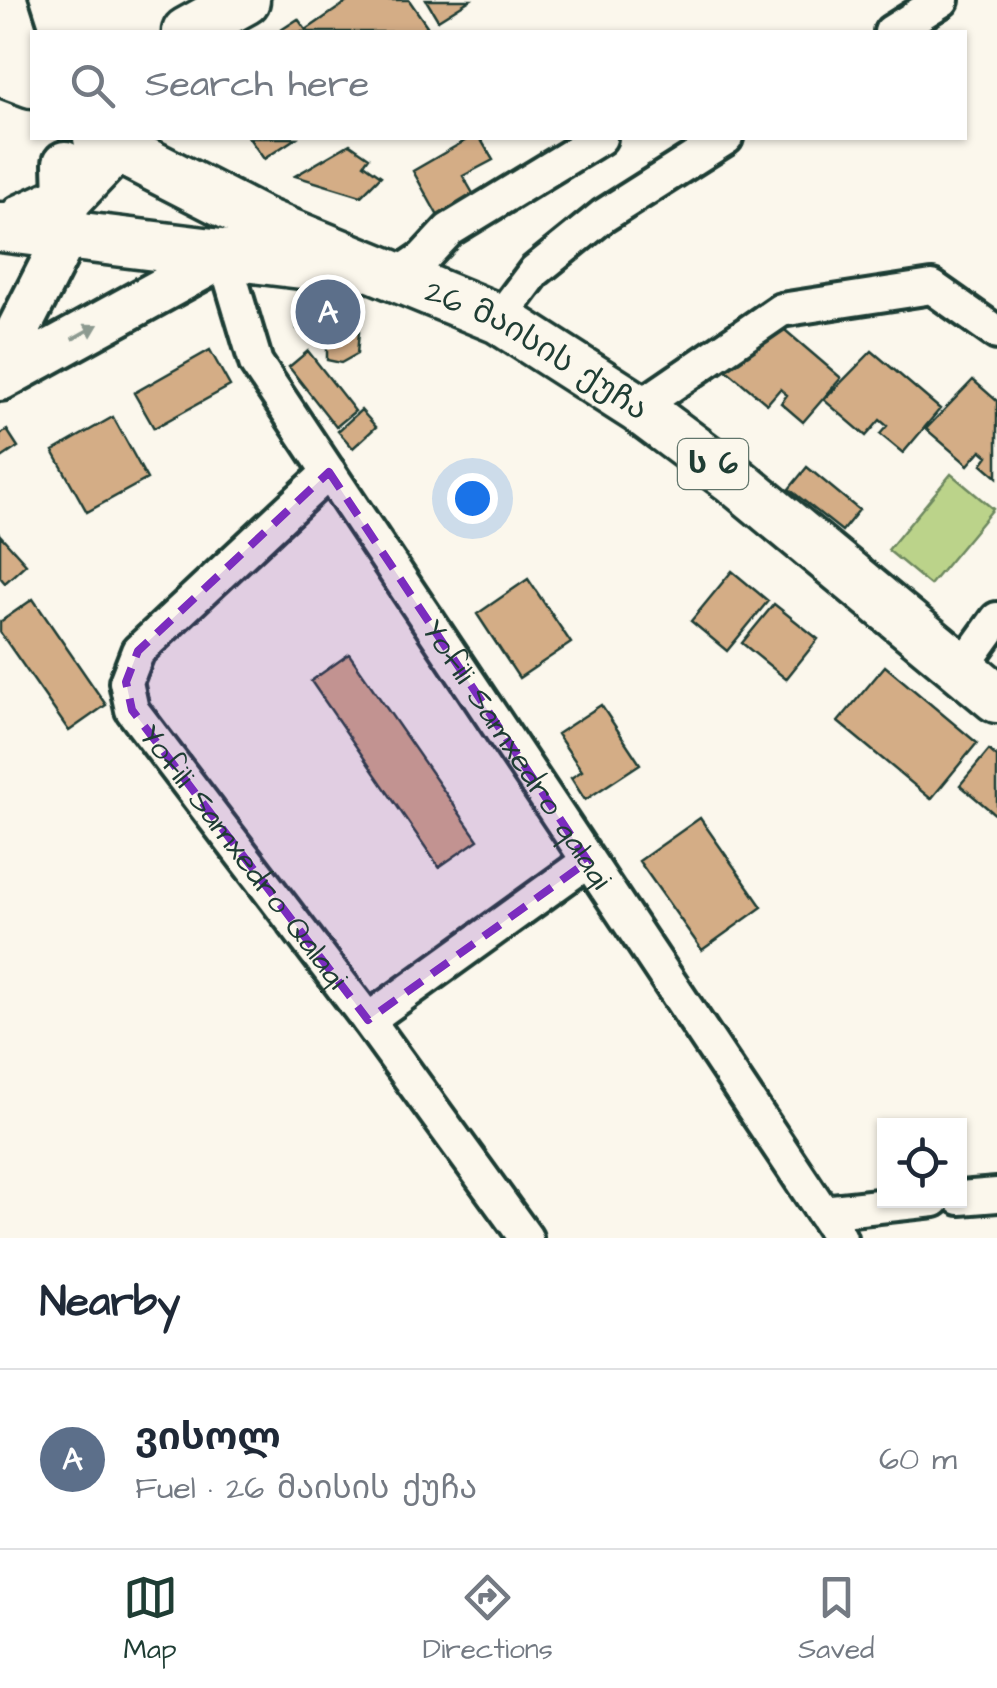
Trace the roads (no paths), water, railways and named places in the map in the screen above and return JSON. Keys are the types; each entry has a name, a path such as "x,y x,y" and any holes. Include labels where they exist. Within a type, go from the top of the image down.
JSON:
{"highway":[{"path":"192,30 229,14"},
{"path":"0,71 30,81"},
{"path":"172,140 209,196"},
{"name":"ს 6","path":"63,183 209,196 262,222 410,267"},
{"name":"ს 6","path":"63,183 224,256 410,267"},
{"name":"26 მაისის ქუჩა","path":"410,267 638,408 734,479 979,683"}],"main road":[{"path":"5,0 30,76"},
{"path":"0,366 63,183"},
{"path":"0,379 224,256"}],"street":[{"path":"894,30 942,0"},
{"path":"410,267 449,230 597,140"},
{"path":"499,320 536,272 602,216 723,140"},
{"name":"Yofili Samxedro qalaqi","path":"224,256 256,363 831,1225"},
{"path":"638,408 769,316 795,307 932,287 997,333"},
{"name":"Yofili Samxedro Qalaqi","path":"329,472 138,651 126,682 132,710 368,1020 526,1238"},
{"path":"979,683 997,619"},
{"name":"Yofili Samxedro Qalaqi","path":"368,1020 588,861"},
{"path":"967,1197 997,1195"},
{"path":"831,1225 901,1208"}],"place":[{"name":"ვისოლ","path":"328,312"}]}
